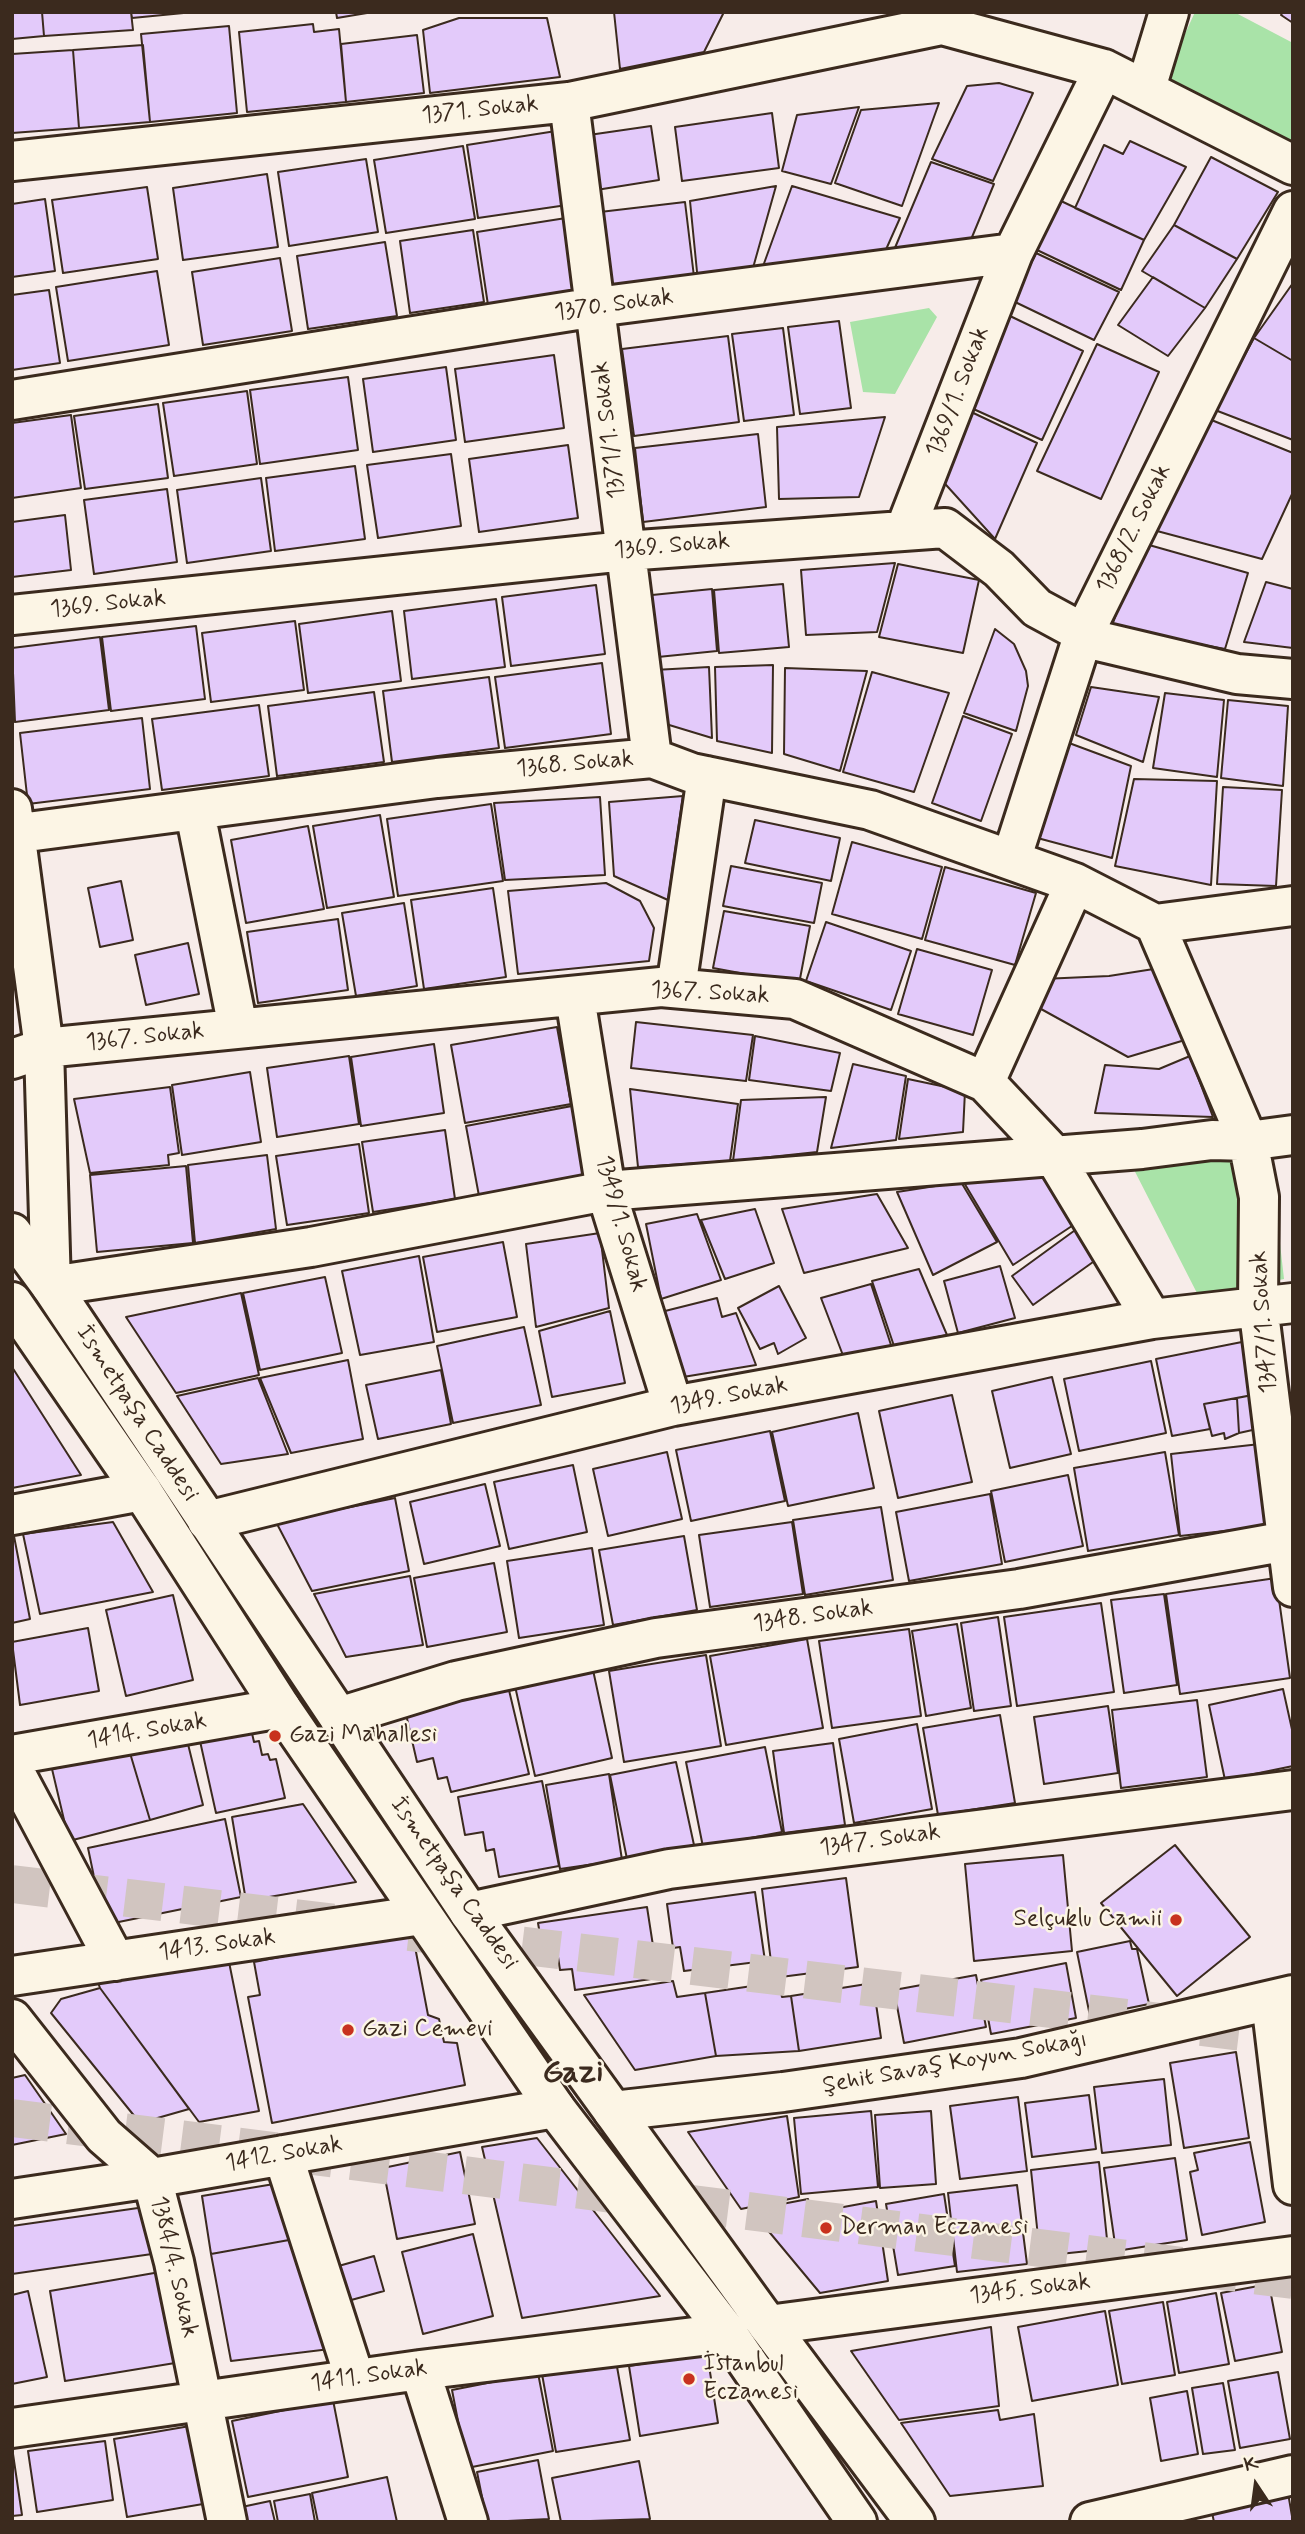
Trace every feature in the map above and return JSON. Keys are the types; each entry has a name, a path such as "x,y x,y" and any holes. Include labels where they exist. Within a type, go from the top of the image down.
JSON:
{"street":[{"path":"874,12 935,19 1104,69 1293,165"},
{"path":"1146,88 1169,12"},
{"name":"1371. Sokak","path":"12,161 569,103 935,19"},
{"path":"1013,253 1104,69"},
{"name":"1371/1. Sokak","path":"569,103 652,758"},
{"name":"1368/2. Sokak","path":"1011,860 1084,633 1293,211"},
{"name":"1370. Sokak","path":"12,400 596,307 1013,253"},
{"name":"1369/1. Sokak","path":"905,530 1013,253"},
{"name":"1369. Sokak","path":"12,615 625,551 945,528 999,569 1037,608 1098,641 1237,674 1293,679"},
{"name":"1368. Sokak","path":"14,826 195,812 437,778 652,758 707,776 870,810 1075,883 1155,924"},
{"path":"676,988 707,776"},
{"path":"195,812 238,1028"},
{"path":"14,826 28,1053 51,1286 311,1247 606,1191 1052,1153 1142,1149 1212,1140 1248,1141 1293,1135"},
{"path":"985,1082 1075,883"},
{"path":"1155,924 1293,906"},
{"name":"1347/1. Sokak","path":"1155,924 1248,1141 1275,1304 1293,1587"},
{"name":"1367. Sokak","path":"28,1053 238,1028 676,988 795,999 985,1082 1052,1153 1153,1319"},
{"name":"1349/1. Sokak","path":"575,997 606,1191 673,1406"},
{"name":"İsmetpaşa Caddesi","path":"12,1233 51,1286 469,1912 591,2076 613,2111 768,2325 915,2522"},
{"name":"İsmetpaşa Caddesi","path":"12,1302 142,1491 281,1708 555,2108 727,2333 857,2522"},
{"name":"1349. Sokak","path":"207,1521 673,1406 1153,1319 1275,1304"},
{"path":"12,1515 142,1491"},
{"name":"1348. Sokak","path":"338,1717 456,1681 656,1638 1018,1589 1290,1541"},
{"name":"1414. Sokak","path":"12,1755 281,1708"},
{"path":"12,1767 115,1961"},
{"name":"1347. Sokak","path":"422,1915 469,1912 669,1869 1293,1790"},
{"name":"1413. Sokak","path":"12,1976 422,1915"},
{"path":"1282,1998 1293,2185"},
{"name":"Şehit Savaş Koyun Sokağı","path":"613,2111 783,2092 1021,2058 1282,1998"},
{"name":"1384/4. Sokak","path":"12,2019 104,2136 152,2178 174,2262 228,2522"},
{"name":"1412. Sokak","path":"12,2199 152,2178 555,2108"},
{"path":"283,2155 355,2379"},
{"name":"1345. Sokak","path":"727,2333 768,2325 1293,2256"},
{"name":"1411. Sokak","path":"12,2428 420,2370 727,2333"},
{"path":"420,2370 468,2522"},
{"path":"1090,2522 1293,2475"}],"green space":[{"path":"1195,12 1234,12 1293,43 1293,145 1163,82"},
{"path":"929,308 937,317 895,394 863,392 850,322"},
{"path":"1269,1146 1284,1279 1199,1297 1128,1158"}],"building":[{"path":"12,12 42,12 44,36 12,39"},
{"path":"42,12 131,12 133,30 44,36"},
{"path":"131,12 194,12 132,18"},
{"path":"336,12 373,12 337,18"},
{"path":"614,12 724,12 704,52 620,69"},
{"path":"1283,12 1293,12 1293,23 1281,15"},
{"path":"459,18 547,18 560,77 430,93 423,30"},
{"path":"313,24 314,32 339,29 346,102 247,112 239,32"},
{"path":"229,26 237,113 150,122 141,34"},
{"path":"417,35 424,93 346,102 341,44"},
{"path":"143,45 150,122 79,128 73,50"},
{"path":"73,50 79,128 12,133 12,54"},
{"path":"999,83 1033,93 993,181 932,159 967,86"},
{"path":"939,103 902,206 835,183 861,110"},
{"path":"859,107 831,184 782,171 797,115"},
{"path":"772,113 779,168 682,181 675,127"},
{"path":"651,126 659,180 590,191 582,136"},
{"path":"556,131 567,205 478,218 467,145"},
{"path":"1130,141 1186,167 1144,240 1075,208 1104,145 1123,154"},
{"path":"463,146 475,219 386,233 374,160"},
{"path":"1211,157 1278,192 1237,259 1174,225"},
{"path":"366,159 378,232 289,246 278,172"},
{"path":"931,162 994,184 965,254 889,262"},
{"path":"267,174 278,247 183,260 173,188"},
{"path":"776,186 751,275 698,282 690,201"},
{"path":"792,186 900,218 880,263 762,269"},
{"path":"147,187 158,259 63,273 52,200"},
{"path":"45,199 55,271 12,277 12,204"},
{"path":"1061,201 1144,240 1121,290 1037,250"},
{"path":"685,202 695,285 610,295 600,212"},
{"path":"566,218 577,291 488,305 477,232"},
{"path":"1174,225 1237,259 1205,308 1142,271"},
{"path":"473,230 484,302 410,313 400,241"},
{"path":"385,242 397,316 308,329 297,256"},
{"path":"1036,253 1119,292 1094,340 1013,301"},
{"path":"280,258 292,331 203,345 192,272"},
{"path":"157,271 169,345 68,361 56,287"},
{"path":"1153,277 1205,308 1168,356 1118,325"},
{"path":"1293,283 1293,361 1254,338"},
{"path":"49,290 60,363 12,370 12,295"},
{"path":"1010,316 1083,351 1042,440 969,407"},
{"path":"839,321 851,408 800,414 788,327"},
{"path":"783,328 794,415 744,421 732,334"},
{"path":"728,336 739,422 634,436 622,349"},
{"path":"1254,338 1293,361 1293,440 1215,410"},
{"path":"1097,344 1159,372 1101,499 1037,471"},
{"path":"554,355 564,428 465,442 455,369"},
{"path":"446,367 456,440 373,452 363,379"},
{"path":"348,377 358,450 260,464 250,390"},
{"path":"247,391 257,464 174,476 163,403"},
{"path":"158,404 168,478 85,489 74,416"},
{"path":"967,410 1037,443 995,539 938,476"},
{"path":"71,415 81,488 12,498 12,423"},
{"path":"885,417 859,497 779,499 777,427"},
{"path":"1209,419 1293,453 1293,492 1262,559 1157,531"},
{"path":"758,434 766,507 643,522 635,448"},
{"path":"568,445 578,518 479,532 469,459"},
{"path":"451,454 461,526 378,538 367,465"},
{"path":"355,466 365,539 275,551 266,478"},
{"path":"261,478 271,551 187,563 177,490"},
{"path":"167,489 177,562 94,574 84,500"},
{"path":"65,515 71,570 12,577 12,522"},
{"path":"1142,543 1248,573 1225,649 1111,628"},
{"path":"895,563 877,632 806,635 801,570"},
{"path":"898,564 979,580 963,653 879,637"},
{"path":"1266,582 1293,589 1293,648 1244,642"},
{"path":"783,584 789,647 719,653 714,590"},
{"path":"596,585 605,654 511,666 502,597"},
{"path":"712,589 717,651 648,658 642,596"},
{"path":"496,599 505,667 412,679 404,611"},
{"path":"392,611 401,681 308,693 299,624"},
{"path":"295,621 304,690 211,702 202,633"},
{"path":"196,626 205,699 111,711 102,637"},
{"path":"995,629 1014,644 1026,671 1028,686 1016,731 964,713"},
{"path":"100,637 109,710 15,722 12,648"},
{"path":"602,663 611,734 505,748 495,677"},
{"path":"773,665 772,753 717,741 715,667"},
{"path":"709,667 712,738 656,721 654,670"},
{"path":"785,668 867,671 840,771 784,754"},
{"path":"872,672 949,693 914,792 843,772"},
{"path":"489,677 499,748 392,762 383,691"},
{"path":"1091,687 1159,697 1143,762 1076,735"},
{"path":"374,692 384,762 277,776 268,706"},
{"path":"1165,693 1224,700 1217,777 1153,768"},
{"path":"1228,700 1288,706 1283,786 1221,778"},
{"path":"259,705 269,776 162,790 152,719"},
{"path":"963,716 1012,734 981,821 932,803"},
{"path":"142,718 150,789 28,804 20,733"},
{"path":"1061,740 1131,766 1112,858 1030,836"},
{"path":"1134,779 1217,781 1211,885 1115,866"},
{"path":"1223,787 1282,790 1276,886 1217,884"},
{"path":"683,796 668,900 614,876 609,802"},
{"path":"600,797 605,875 505,880 494,803"},
{"path":"491,804 503,881 398,896 387,819"},
{"path":"380,815 394,897 327,908 313,826"},
{"path":"755,820 840,838 831,881 745,863"},
{"path":"308,826 324,909 246,923 231,840"},
{"path":"852,842 942,867 922,939 832,914"},
{"path":"731,866 822,883 814,923 723,906"},
{"path":"945,867 1036,893 1015,965 925,940"},
{"path":"121,881 133,940 100,947 88,888"},
{"path":"606,883 640,901 654,928 649,961 518,974 508,891"},
{"path":"493,888 506,977 424,989 411,900"},
{"path":"404,903 417,986 356,996 342,913"},
{"path":"724,911 810,926 799,984 713,968"},
{"path":"338,919 348,990 258,1003 247,932"},
{"path":"826,922 911,951 891,1010 806,981"},
{"path":"188,943 199,994 146,1005 135,955"},
{"path":"917,949 992,970 973,1035 898,1014"},
{"path":"1160,968 1185,1040 1128,1057 1032,1004 1042,979 1109,976"},
{"path":"636,1022 753,1035 746,1081 631,1068"},
{"path":"557,1027 571,1104 465,1123 451,1045"},
{"path":"755,1036 840,1053 831,1091 749,1080"},
{"path":"434,1044 444,1113 361,1126 351,1057"},
{"path":"349,1056 359,1124 277,1137 267,1068"},
{"path":"1190,1056 1213,1117 1095,1113 1105,1065 1159,1069"},
{"path":"853,1064 906,1076 896,1140 831,1148"},
{"path":"250,1072 261,1142 182,1155 172,1085"},
{"path":"908,1079 965,1091 963,1132 899,1139"},
{"path":"170,1087 179,1153 168,1155 169,1165 90,1173 74,1099"},
{"path":"630,1089 738,1104 730,1161 638,1167"},
{"path":"826,1097 817,1152 733,1161 741,1100"},
{"path":"572,1106 584,1176 479,1196 466,1126"},
{"path":"445,1130 455,1199 373,1212 362,1142"},
{"path":"359,1144 369,1213 287,1225 276,1156"},
{"path":"267,1155 276,1229 195,1243 188,1165"},
{"path":"1053,1165 1084,1218 1013,1265 963,1181"},
{"path":"186,1166 193,1243 97,1252 90,1175"},
{"path":"961,1182 997,1242 933,1275 897,1192"},
{"path":"877,1194 908,1248 804,1273 782,1209"},
{"path":"755,1209 774,1263 725,1279 701,1220"},
{"path":"697,1214 721,1280 661,1299 646,1224"},
{"path":"1078,1228 1100,1257 1033,1305 1012,1276"},
{"path":"600,1233 609,1308 536,1327 526,1244"},
{"path":"503,1242 517,1317 437,1332 423,1257"},
{"path":"419,1256 434,1342 360,1355 342,1271"},
{"path":"1000,1266 1015,1318 958,1333 944,1281"},
{"path":"919,1269 947,1335 894,1346 872,1281"},
{"path":"325,1277 342,1353 260,1370 243,1293"},
{"path":"871,1284 892,1348 844,1358 821,1298"},
{"path":"779,1286 806,1338 778,1354 774,1343 760,1349 738,1308"},
{"path":"241,1293 259,1375 176,1393 126,1317"},
{"path":"717,1298 722,1317 736,1313 756,1365 677,1378 661,1312"},
{"path":"610,1311 625,1383 552,1397 539,1331"},
{"path":"524,1327 541,1405 453,1423 437,1346"},
{"path":"1252,1340 1263,1393 1204,1404 1210,1429 1172,1436 1156,1359"},
{"path":"348,1360 363,1439 291,1453 260,1378"},
{"path":"1151,1361 1166,1433 1079,1451 1064,1379"},
{"path":"12,1367 81,1475 12,1488"},
{"path":"441,1370 451,1424 378,1439 366,1385"},
{"path":"1052,1377 1071,1454 1010,1468 992,1391"},
{"path":"258,1378 288,1454 221,1464 177,1396"},
{"path":"1263,1393 1266,1427 1239,1433 1237,1398"},
{"path":"952,1395 972,1482 898,1498 879,1411"},
{"path":"1237,1398 1239,1433 1225,1439 1224,1433 1212,1436 1204,1404"},
{"path":"858,1413 874,1488 788,1506 772,1432"},
{"path":"770,1431 785,1501 691,1521 676,1450"},
{"path":"1260,1444 1269,1526 1180,1536 1171,1454"},
{"path":"667,1452 682,1519 608,1536 593,1469"},
{"path":"1165,1452 1179,1535 1088,1551 1074,1468"},
{"path":"573,1465 587,1532 509,1549 494,1482"},
{"path":"1068,1475 1083,1546 1005,1562 991,1491"},
{"path":"485,1484 500,1546 424,1564 410,1502"},
{"path":"990,1494 1002,1564 909,1581 896,1512"},
{"path":"395,1498 409,1571 312,1591 276,1522"},
{"path":"881,1507 893,1580 805,1595 793,1520"},
{"path":"113,1522 153,1592 40,1614 23,1534"},
{"path":"792,1522 803,1594 710,1607 699,1535"},
{"path":"12,1532 30,1619 12,1623"},
{"path":"684,1536 697,1610 613,1625 599,1550"},
{"path":"592,1548 604,1625 519,1638 507,1561"},
{"path":"494,1563 507,1632 427,1647 414,1578"},
{"path":"410,1576 423,1645 346,1657 314,1594"},
{"path":"1276,1578 1290,1678 1180,1694 1166,1594"},
{"path":"1164,1594 1177,1685 1124,1693 1111,1600"},
{"path":"173,1595 193,1680 126,1696 106,1610"},
{"path":"1101,1603 1114,1692 1017,1706 1004,1617"},
{"path":"998,1617 1011,1706 974,1711 961,1623"},
{"path":"957,1624 971,1708 926,1716 912,1631"},
{"path":"88,1628 99,1691 20,1705 12,1642"},
{"path":"909,1629 921,1716 832,1728 819,1641"},
{"path":"807,1639 823,1728 726,1745 710,1656"},
{"path":"706,1655 721,1746 624,1762 609,1671"},
{"path":"593,1670 612,1758 535,1776 515,1686"},
{"path":"508,1686 529,1774 451,1792 447,1777 438,1779 433,1758 417,1762 405,1710"},
{"path":"1283,1689 1293,1734 1293,1766 1225,1780 1209,1705"},
{"path":"1197,1700 1207,1777 1121,1788 1112,1710"},
{"path":"1108,1706 1118,1773 1044,1784 1034,1717"},
{"path":"1000,1715 1015,1803 938,1815 923,1728"},
{"path":"917,1724 932,1809 854,1823 839,1739"},
{"path":"251,1729 254,1742 259,1741 262,1755 268,1754 270,1760 276,1759 285,1798 216,1813 200,1741"},
{"path":"187,1740 203,1805 150,1820 130,1753"},
{"path":"833,1743 845,1825 784,1833 773,1751"},
{"path":"765,1747 782,1832 703,1847 686,1762"},
{"path":"130,1753 150,1820 69,1841 52,1769"},
{"path":"676,1762 694,1845 627,1859 610,1775"},
{"path":"609,1774 622,1860 560,1869 546,1785"},
{"path":"542,1781 559,1866 499,1877 494,1849 486,1851 483,1832 465,1835 458,1797"},
{"path":"303,1804 356,1882 246,1901 232,1817"},
{"path":"225,1819 241,1897 104,1925 88,1848"},
{"name":"Selçuklu Camii","path":"1175,1845 1250,1937 1177,1996 1101,1903"},
{"path":"1063,1855 1072,1951 974,1961 965,1864"},
{"path":"846,1878 858,1967 773,1978 762,1889"},
{"path":"755,1892 765,1961 684,1971 680,1947 673,1948 667,1904"},
{"path":"647,1907 658,1978 575,1990 572,1969 560,1970 557,1950 543,1952 538,1923"},
{"name":"Gazi Cemevi","path":"412,1931 428,2015 439,2019 444,2042 457,2043 465,2085 272,2123 248,1997 260,1995 254,1962"},
{"path":"1130,1941 1132,1949 1137,1949 1149,2004 1090,2016 1077,1952"},
{"path":"228,1957 259,2111 199,2122 100,1988 96,1977"},
{"path":"1066,1963 1076,2018 991,2034 981,1980"},
{"path":"976,1975 986,2027 904,2043 894,1990"},
{"path":"673,1981 677,1997 705,1993 716,2056 635,2070 584,1995"},
{"path":"779,1982 782,1997 791,1996 799,2051 716,2056 705,1993"},
{"path":"873,1983 881,2038 799,2051 791,1996"},
{"path":"100,1988 189,2109 140,2123 51,2013 61,1999"},
{"path":"1236,2052 1249,2138 1184,2148 1170,2063"},
{"path":"25,2075 66,2134 12,2145 12,2078"},
{"path":"1164,2079 1171,2145 1102,2153 1094,2087"},
{"path":"1089,2095 1096,2149 1032,2157 1025,2103"},
{"path":"1018,2097 1027,2171 960,2179 950,2106"},
{"path":"871,2111 878,2187 801,2194 794,2118"},
{"path":"931,2111 936,2184 880,2188 875,2115"},
{"path":"787,2116 799,2197 741,2209 688,2132"},
{"path":"537,2138 660,2296 522,2318 482,2147"},
{"path":"1250,2142 1265,2222 1202,2235 1190,2172 1198,2170 1194,2153"},
{"path":"460,2152 475,2224 397,2239 383,2168"},
{"path":"1175,2158 1187,2240 1116,2251 1104,2168"},
{"path":"1099,2162 1108,2249 1040,2256 1031,2170"},
{"path":"280,2183 289,2240 211,2254 202,2196"},
{"path":"1017,2185 1027,2264 957,2272 948,2193"},
{"path":"944,2194 955,2266 898,2275 886,2204"},
{"path":"808,2199 811,2213 876,2201 888,2281 820,2293 751,2210"},
{"path":"152,2206 159,2253 12,2274 12,2226"},
{"path":"473,2234 493,2316 423,2334 402,2252"},
{"path":"298,2240 308,2298 330,2349 231,2361 211,2254"},
{"path":"374,2256 384,2291 344,2302 335,2267"},
{"path":"160,2272 175,2363 65,2381 50,2291"},
{"path":"1269,2284 1282,2352 1235,2361 1221,2293"},
{"path":"28,2291 47,2377 12,2384 12,2295"},
{"path":"1216,2293 1229,2364 1179,2373 1167,2302"},
{"path":"1163,2302 1175,2375 1122,2384 1109,2311"},
{"path":"1105,2311 1118,2385 1032,2401 1018,2327"},
{"path":"991,2327 999,2406 899,2420 851,2351"},
{"path":"707,2353 718,2423 640,2436 629,2366"},
{"path":"616,2361 630,2440 556,2452 542,2374"},
{"path":"1278,2372 1290,2439 1240,2448 1228,2381"},
{"path":"538,2373 553,2451 467,2468 452,2390"},
{"path":"1223,2383 1235,2450 1203,2454 1192,2388"},
{"path":"1187,2391 1198,2454 1161,2461 1150,2398"},
{"path":"333,2400 348,2477 248,2497 232,2421"},
{"path":"998,2410 1000,2420 1034,2414 1043,2486 950,2496 901,2423"},
{"path":"190,2426 203,2504 127,2517 114,2439"},
{"path":"105,2441 113,2500 37,2512 28,2451"},
{"path":"12,2455 22,2515 12,2516"},
{"path":"538,2460 549,2519 487,2522 477,2472"},
{"path":"639,2461 650,2519 561,2522 552,2478"},
{"path":"387,2477 397,2522 318,2522 312,2493"},
{"path":"1287,2487 1293,2522 1214,2522 1210,2503"},
{"path":"310,2494 315,2522 278,2522 274,2501"},
{"path":"270,2501 275,2522 240,2522 237,2508"}],"tunnel":[{"path":"12,1884 335,1923"},
{"path":"409,1932 1293,2038"},
{"path":"12,2118 1293,2280"}],"place":[{"name":"Gazi Mahallesi","path":"275,1736"},
{"name":"Selçuklu Camii","path":"1176,1920"},
{"name":"Gazi Cemevi","path":"348,2030"},
{"name":"Derman Eczanesi","path":"826,2228"},
{"name":"İstanbul Eczanesi","path":"689,2379"}],"district":[{"name":"Gazi","path":"573,2074"}]}
